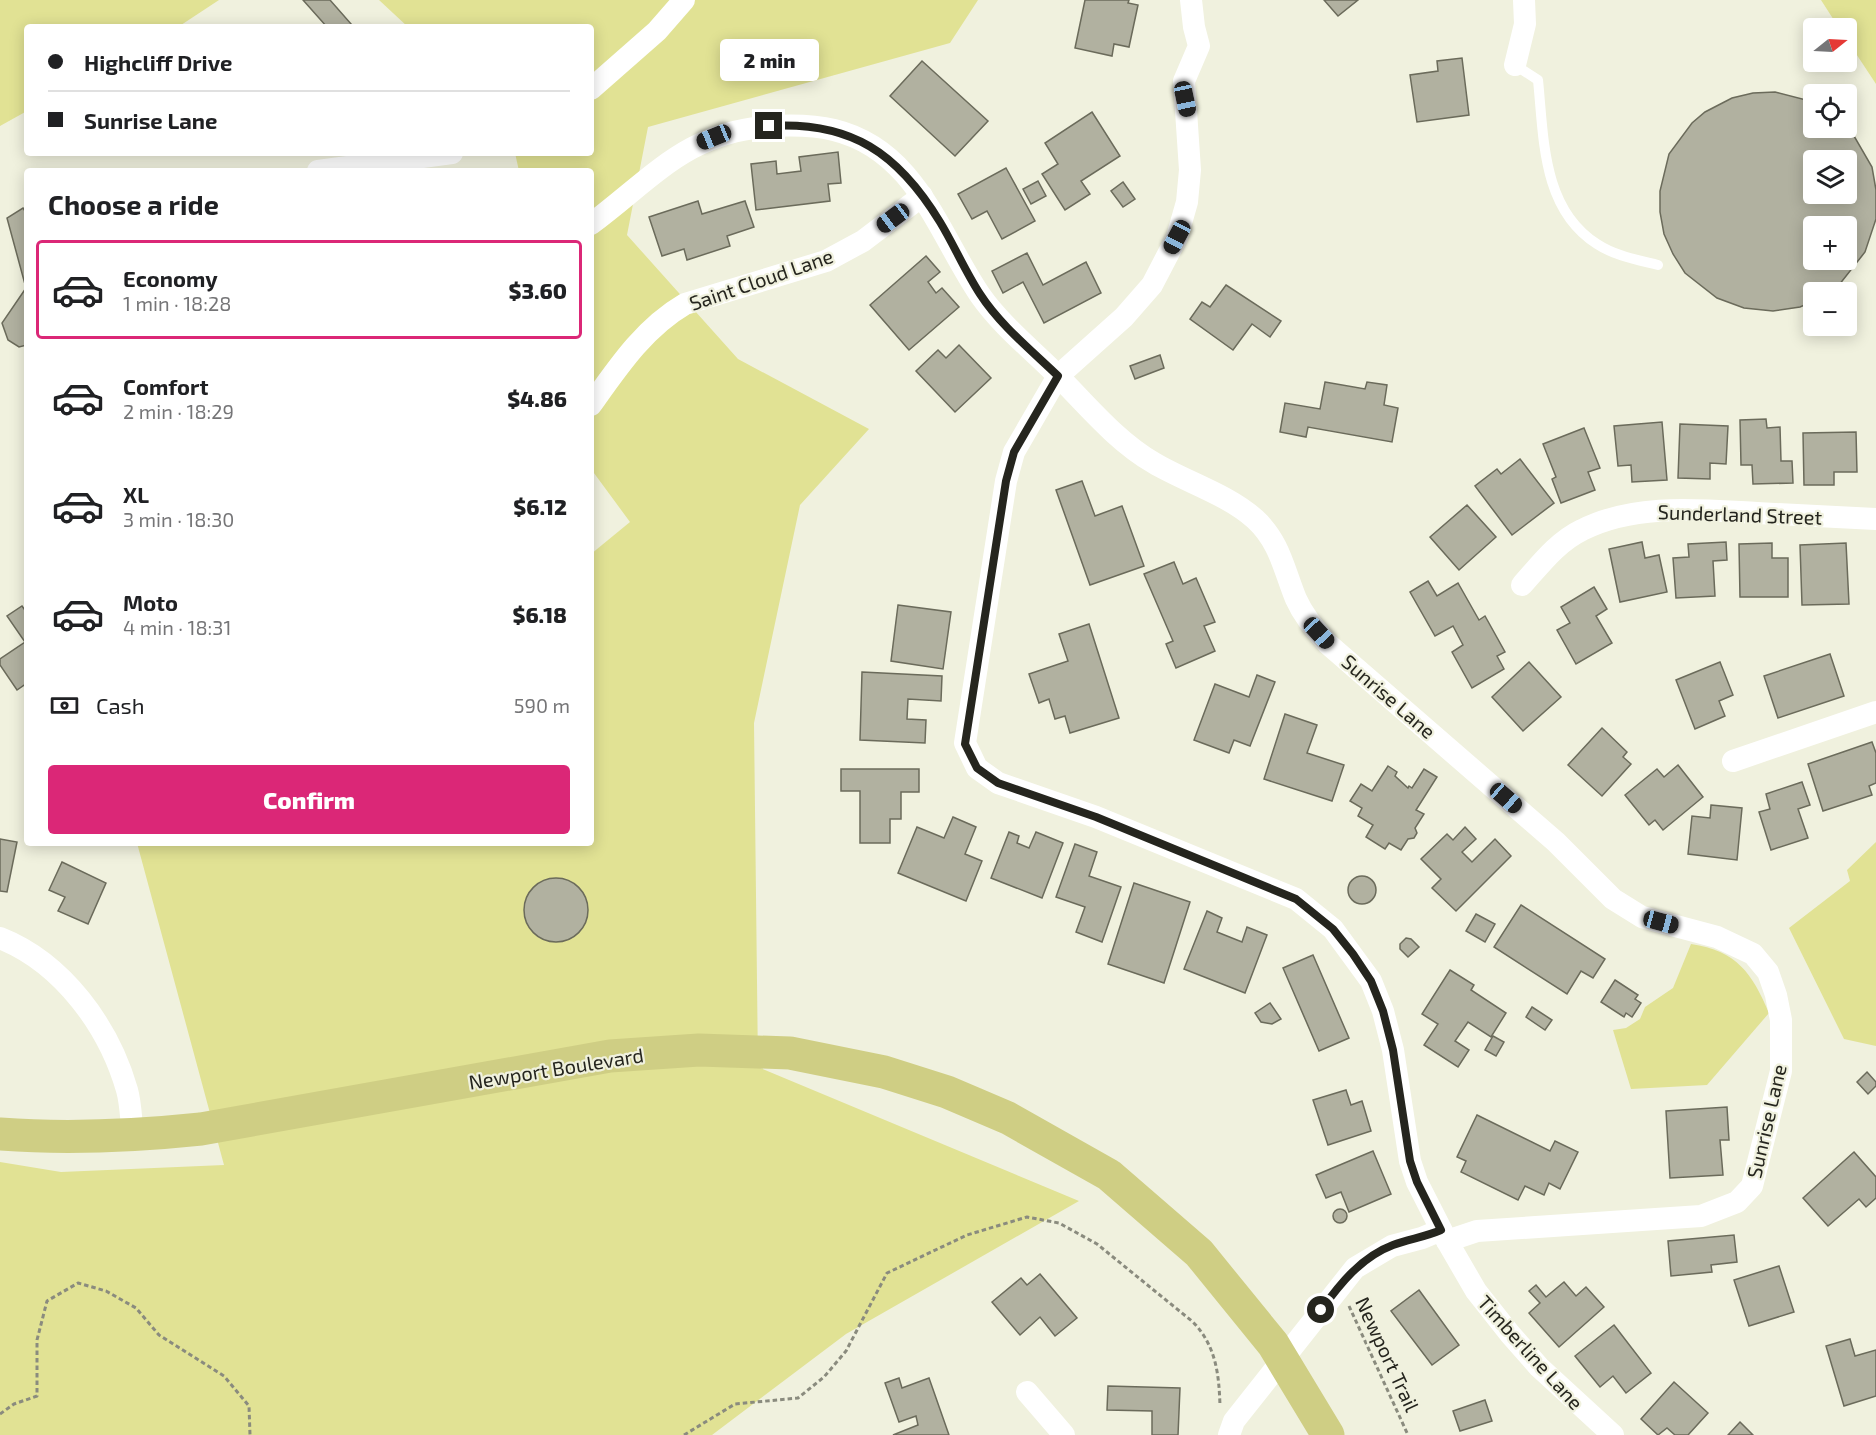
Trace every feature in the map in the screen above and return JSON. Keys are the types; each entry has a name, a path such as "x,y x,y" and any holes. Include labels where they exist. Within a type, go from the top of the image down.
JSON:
{"main road":[{"name":"Newport Boulevard","path":"0,1134 52,1138 133,1136 201,1129 610,1056 699,1050 790,1053 884,1072 947,1092 1008,1118 1109,1175 1199,1254 1273,1344 1328,1435"}],"street":[{"path":"594,86 657,31 684,0"},
{"name":"Timberline Lane","path":"1191,0 1199,46 1184,81 1190,170 1187,202 1177,237 1145,293 1124,318 1058,376 1018,444 1006,481 965,744 977,768 998,783 1096,817 1296,899 1333,929 1371,981 1383,1011 1393,1050 1410,1161 1417,1182 1444,1235 1476,1291 1510,1334 1547,1375 1613,1435"},
{"path":"1515,65 1525,24 1524,0"},
{"name":"Sunrise Lane","path":"594,222 674,158 726,132 749,128 816,127 854,137 881,152 905,174 922,196 980,294 1003,323 1104,424 1151,462 1224,499 1255,519 1275,542 1286,565 1296,599 1309,623 1328,644 1556,842 1613,899 1642,916 1736,944 1753,954 1768,972 1781,1020 1781,1071 1752,1186 1737,1202 1701,1216 1477,1231 1422,1238 1392,1246 1355,1268 1231,1430"},
{"path":"340,168 430,156"},
{"name":"Saint Cloud Lane","path":"594,401 629,352 666,315 685,304 826,261 863,241 922,196"},
{"name":"Sunderland Street","path":"1522,585 1555,548 1580,530 1603,521 1642,512 1698,511 1876,519"},
{"path":"1733,761 1876,712"},
{"path":"0,938 46,965 77,995 108,1041 128,1091 133,1136"},
{"path":"1027,1392 1064,1435"}],"lane":[{"path":"1515,65 1538,81 1550,177 1559,203 1578,230 1598,245 1620,255 1658,266"}],"path":[{"path":"684,1435 735,1404 798,1398 824,1377 846,1351 887,1273 967,1235 1027,1217 1059,1223 1097,1244 1204,1333 1213,1350 1217,1366 1220,1422 1231,1430"},
{"path":"0,1414 14,1404 37,1396 37,1340 47,1301 78,1283 106,1291 136,1308 159,1335 224,1376 249,1406 250,1435"},
{"name":"Newport Trail","path":"1338,1288 1408,1435"}],"green space":[{"path":"0,0 219,0 183,24 24,24 24,113 0,126"},
{"path":"379,0 978,0 950,43 648,127 627,235 738,359 869,429 800,505 754,723 758,1067 1079,1201 846,1334 712,1435 0,1435 0,1162 61,1172 224,1165 138,846 594,846 594,552 630,522 594,473 594,168 518,168 516,156 594,156 594,24 405,24"},
{"path":"1821,0 1876,0 1876,84 1857,55 1857,18 1833,18"},
{"path":"1876,842 1876,1046 1844,1039 1789,928 1850,881 1847,870"},
{"path":"1691,944 1720,952 1741,966 1756,986 1769,1013 1707,1085 1631,1089 1613,1030 1626,1028 1640,1019 1645,1007 1673,988"}],"building":[{"path":"303,0 330,0 351,24 324,24"},
{"path":"1085,0 1129,0 1128,3 1138,5 1129,47 1114,44 1112,56 1075,48"},
{"path":"1324,0 1358,0 1338,16"},
{"path":"1462,58 1469,115 1417,122 1410,75 1438,71 1437,61"},
{"path":"922,61 988,121 955,156 890,96"},
{"path":"1775,92 1803,99 1803,138 1855,138 1872,167 1876,190 1876,219 1865,252 1857,262 1857,216 1803,216 1803,270 1851,270 1841,282 1803,282 1803,306 1800,307 1773,311 1744,308 1717,298 1685,273 1664,234 1660,212 1660,191 1669,154 1692,123 1705,112 1732,98 1753,93"},
{"path":"1092,112 1120,156 1081,181 1090,194 1065,210 1042,174 1058,164 1045,143"},
{"path":"838,152 841,183 828,184 830,201 756,210 751,164 776,161 777,174 801,171 799,157"},
{"path":"1006,168 1035,221 1002,239 987,211 972,219 958,194"},
{"path":"1038,181 1046,196 1031,204 1023,189"},
{"path":"1123,182 1135,199 1123,207 1111,191"},
{"path":"698,201 702,214 745,201 754,227 727,236 730,246 687,260 684,249 662,256 649,217"},
{"path":"24,210 24,281 7,218"},
{"path":"1027,253 1043,285 1086,262 1101,293 1044,323 1023,282 1003,293 992,271"},
{"path":"926,256 940,272 928,282 936,293 942,288 959,307 909,350 870,305"},
{"path":"1226,285 1281,321 1270,337 1252,324 1233,350 1190,319 1202,302 1210,307"},
{"path":"24,291 24,346 19,347 8,340 2,323"},
{"path":"959,345 991,378 955,412 916,371 938,350 946,358"},
{"path":"1160,355 1164,368 1135,379 1130,366"},
{"path":"1325,382 1365,389 1367,382 1387,385 1384,405 1398,408 1392,442 1308,427 1306,437 1280,432 1285,403 1320,409"},
{"path":"1766,419 1767,428 1780,427 1781,461 1792,461 1793,483 1753,484 1752,465 1741,465 1740,420"},
{"path":"1662,422 1667,480 1632,482 1631,465 1618,466 1614,426"},
{"path":"1680,424 1728,426 1726,464 1710,463 1710,479 1678,478"},
{"path":"1584,428 1600,468 1588,472 1595,490 1561,503 1552,479 1556,477 1543,444"},
{"path":"1856,432 1857,472 1834,472 1834,485 1804,485 1803,433"},
{"path":"1520,459 1554,503 1512,535 1475,486 1497,469 1501,474"},
{"path":"1082,481 1095,516 1122,506 1144,566 1090,585 1056,490"},
{"path":"1467,505 1496,537 1459,570 1430,537"},
{"path":"1642,542 1645,558 1659,555 1667,592 1620,602 1609,549"},
{"path":"1726,542 1727,560 1713,561 1715,596 1676,598 1673,558 1689,557 1688,544"},
{"path":"1772,543 1772,558 1788,558 1788,597 1740,597 1739,544"},
{"path":"1846,543 1849,604 1802,605 1800,545"},
{"path":"1174,562 1183,584 1196,578 1215,622 1204,626 1215,651 1176,668 1166,644 1173,641 1144,574"},
{"path":"1428,581 1437,596 1458,583 1479,620 1485,616 1505,652 1497,656 1504,669 1472,688 1452,652 1463,645 1453,626 1435,636 1410,592"},
{"path":"1594,587 1607,609 1596,616 1612,643 1576,664 1557,630 1570,623 1561,607"},
{"path":"898,605 951,612 943,669 891,661"},
{"path":"22,606 24,609 24,641 7,616"},
{"path":"1089,624 1119,718 1070,733 1065,716 1055,719 1049,699 1039,703 1029,674 1068,661 1059,634"},
{"path":"24,643 24,685 17,690 0,665 0,659"},
{"path":"1830,654 1844,696 1778,718 1764,676"},
{"path":"1529,662 1561,697 1523,731 1492,697"},
{"path":"1720,662 1733,695 1719,701 1725,716 1695,729 1676,680"},
{"path":"862,672 942,676 941,701 908,699 907,719 926,720 925,743 860,740"},
{"path":"1257,675 1275,682 1250,746 1234,740 1229,753 1194,740 1215,684 1249,697"},
{"path":"1285,714 1317,725 1307,753 1344,765 1332,801 1264,779"},
{"path":"1602,728 1627,752 1623,757 1631,764 1602,796 1568,765"},
{"path":"1872,742 1876,753 1876,783 1869,786 1872,795 1823,811 1808,764"},
{"path":"1678,765 1703,797 1663,830 1655,820 1649,825 1625,795 1657,769 1664,777"},
{"path":"1388,766 1397,772 1395,776 1408,788 1409,786 1412,788 1424,769 1437,777 1416,810 1424,814 1415,828 1417,833 1414,838 1408,839 1401,850 1389,843 1385,849 1366,837 1373,825 1358,816 1362,808 1350,801 1361,784 1372,791"},
{"path":"841,769 919,769 919,792 901,792 901,819 890,819 890,843 860,843 860,791 841,791"},
{"path":"1802,782 1810,805 1798,809 1808,838 1771,850 1759,812 1770,809 1766,794"},
{"path":"1711,805 1742,808 1737,860 1688,854 1692,816 1710,818"},
{"path":"953,817 976,827 965,854 982,861 966,901 898,873 917,827 944,838"},
{"path":"1465,827 1476,839 1462,852 1472,862 1495,839 1511,856 1456,911 1432,888 1441,879 1421,859 1447,834 1453,840"},
{"path":"1009,832 1019,836 1017,843 1029,848 1036,832 1063,843 1042,898 991,878"},
{"path":"0,839 17,842 7,892 0,891"},
{"path":"1075,844 1097,852 1089,876 1121,887 1102,942 1076,932 1085,907 1056,897"},
{"path":"62,862 106,883 88,924 58,911 65,897 49,890"},
{"path":"1362,876 1372,880 1376,890 1372,900 1362,904 1352,900 1348,890 1352,880"},
{"path":"556,878 574,884 582,892 588,910 582,928 574,936 556,942 538,936 530,928 524,910 530,892 538,884"},
{"path":"1134,883 1190,902 1164,983 1108,964"},
{"path":"1521,905 1605,959 1593,978 1581,971 1567,994 1494,947"},
{"path":"1207,911 1222,918 1217,932 1242,942 1247,927 1267,935 1245,993 1184,969"},
{"path":"1476,914 1495,924 1485,942 1466,931"},
{"path":"1406,938 1411,939 1419,947 1408,957 1400,949 1400,944"},
{"path":"1313,955 1349,1038 1319,1051 1283,968"},
{"path":"1450,970 1474,985 1471,990 1506,1013 1491,1037 1468,1022 1455,1041 1469,1050 1458,1067 1424,1045 1438,1024 1422,1014"},
{"path":"1615,980 1638,995 1635,999 1641,1003 1632,1017 1626,1013 1624,1017 1601,1002"},
{"path":"1270,1003 1281,1019 1272,1024 1261,1022 1255,1013"},
{"path":"1532,1007 1552,1020 1545,1030 1526,1017"},
{"path":"1493,1036 1504,1042 1496,1056 1485,1050"},
{"path":"1867,1072 1876,1082 1876,1086 1868,1094 1857,1082"},
{"path":"1346,1090 1351,1105 1362,1101 1371,1131 1328,1145 1313,1100"},
{"path":"1727,1107 1729,1140 1720,1140 1723,1175 1670,1178 1666,1111"},
{"path":"1477,1115 1550,1151 1555,1141 1578,1152 1560,1189 1549,1183 1544,1195 1525,1186 1518,1200 1461,1172 1466,1161 1457,1157"},
{"path":"1373,1151 1391,1194 1349,1212 1341,1192 1326,1198 1316,1175"},
{"path":"1854,1152 1876,1177 1876,1198 1866,1207 1859,1199 1828,1226 1803,1198"},
{"path":"1340,1209 1345,1211 1347,1216 1345,1221 1340,1223 1335,1221 1333,1216 1335,1211"},
{"path":"1734,1235 1737,1262 1711,1265 1712,1272 1671,1276 1668,1241"},
{"path":"1779,1266 1794,1312 1749,1326 1734,1280"},
{"path":"1040,1274 1077,1318 1055,1336 1040,1317 1020,1335 992,1302 1021,1278 1027,1285"},
{"path":"1564,1282 1576,1296 1586,1287 1604,1307 1559,1347 1529,1313 1540,1303 1529,1291 1536,1285 1546,1297"},
{"path":"1419,1290 1459,1345 1432,1365 1391,1311"},
{"path":"1614,1325 1651,1373 1626,1393 1613,1376 1600,1387 1575,1356"},
{"path":"1850,1339 1855,1356 1876,1350 1876,1396 1844,1406 1826,1346"},
{"path":"899,1378 902,1388 929,1378 949,1435 893,1435 918,1425 916,1416 899,1422 885,1383"},
{"path":"1674,1382 1708,1413 1688,1435 1675,1435 1667,1428 1658,1435 1641,1419"},
{"path":"1108,1386 1180,1388 1178,1435 1152,1435 1152,1411 1107,1410"},
{"path":"1485,1400 1492,1421 1460,1431 1453,1411"},
{"path":"1740,1422 1753,1435 1728,1435"}],"route":[{"path":"769,126 789,125 835,130 854,137 881,152 916,186 940,222 980,294 1003,323 1058,376 1014,452 1006,481 965,744 977,768 998,783 1096,817 1296,899 1333,929 1371,981 1383,1011 1393,1050 1410,1161 1417,1182 1441,1230 1392,1246 1355,1268 1321,1310"}]}
